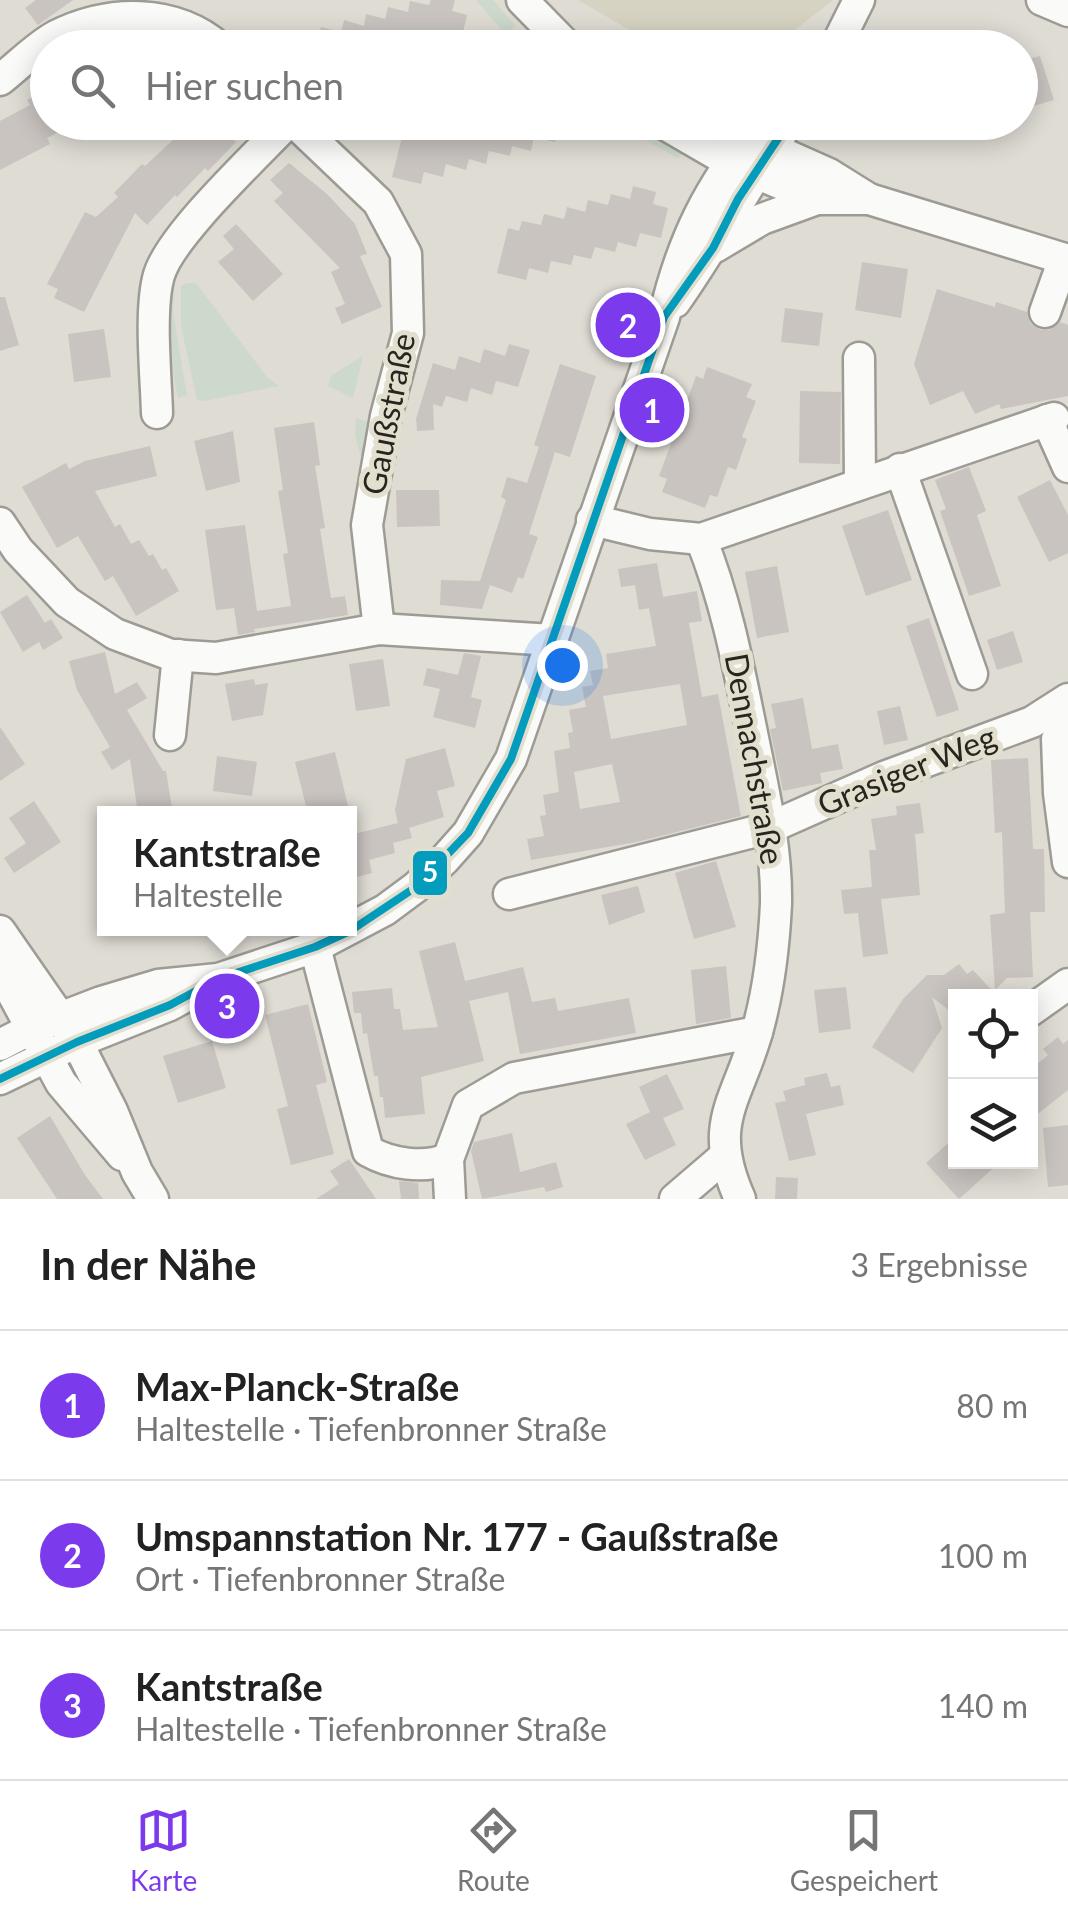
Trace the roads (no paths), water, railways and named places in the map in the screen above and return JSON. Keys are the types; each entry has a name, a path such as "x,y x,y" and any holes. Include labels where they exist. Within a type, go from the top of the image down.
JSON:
{"street":[{"path":"522,0 552,30"},
{"path":"1042,0 1068,11"},
{"path":"74,30 113,16 156,17 188,30"},
{"path":"0,80 30,57"},
{"path":"157,413 158,276 173,246 283,140"},
{"name":"Gaußstraße","path":"315,140 378,202 406,254 416,298 389,387 367,525 380,628"},
{"path":"722,140 828,174 869,199 1066,259 1044,312"},
{"path":"752,149 817,199"},
{"path":"664,317 712,248 752,149"},
{"path":"357,925 416,887 468,833 511,759 664,317 677,264 705,202 752,149"},
{"path":"712,248 762,220 817,199 869,199"},
{"path":"858,358 860,483"},
{"path":"592,520 650,534 701,539 1050,419 1068,467"},
{"path":"900,469 972,674"},
{"path":"0,523 18,550 67,602 115,634 178,655 245,655 380,628 553,640"},
{"name":"Dennachstraße","path":"701,539 718,582 732,638 776,866 776,908 757,1032 724,1126 724,1158 740,1199"},
{"path":"174,715 178,655"},
{"name":"Grasiger Weg","path":"508,894 769,828 884,777 1032,722 1068,698"},
{"path":"1068,709 1057,739 1068,862"},
{"path":"0,931 69,1030 153,1199"},
{"path":"0,1045 32,1029 69,1030 170,1005 218,978 316,947 336,936"},
{"path":"316,947 368,1151 388,1162 436,1164 448,1159"},
{"path":"0,970 61,1084 137,1172"},
{"path":"1038,1005 1068,984"},
{"path":"0,1079 46,1056 69,1030"},
{"path":"450,1199 448,1159 468,1105 514,1078 757,1032"},
{"path":"675,1199 724,1158"}],"place":[{"name":"Umspannstation Nr. 177 - Gaußstraße","path":"628,325"},
{"name":"Max-Planck-Straße","path":"652,410"},
{"name":"Kantstraße","path":"227,1006"}]}
